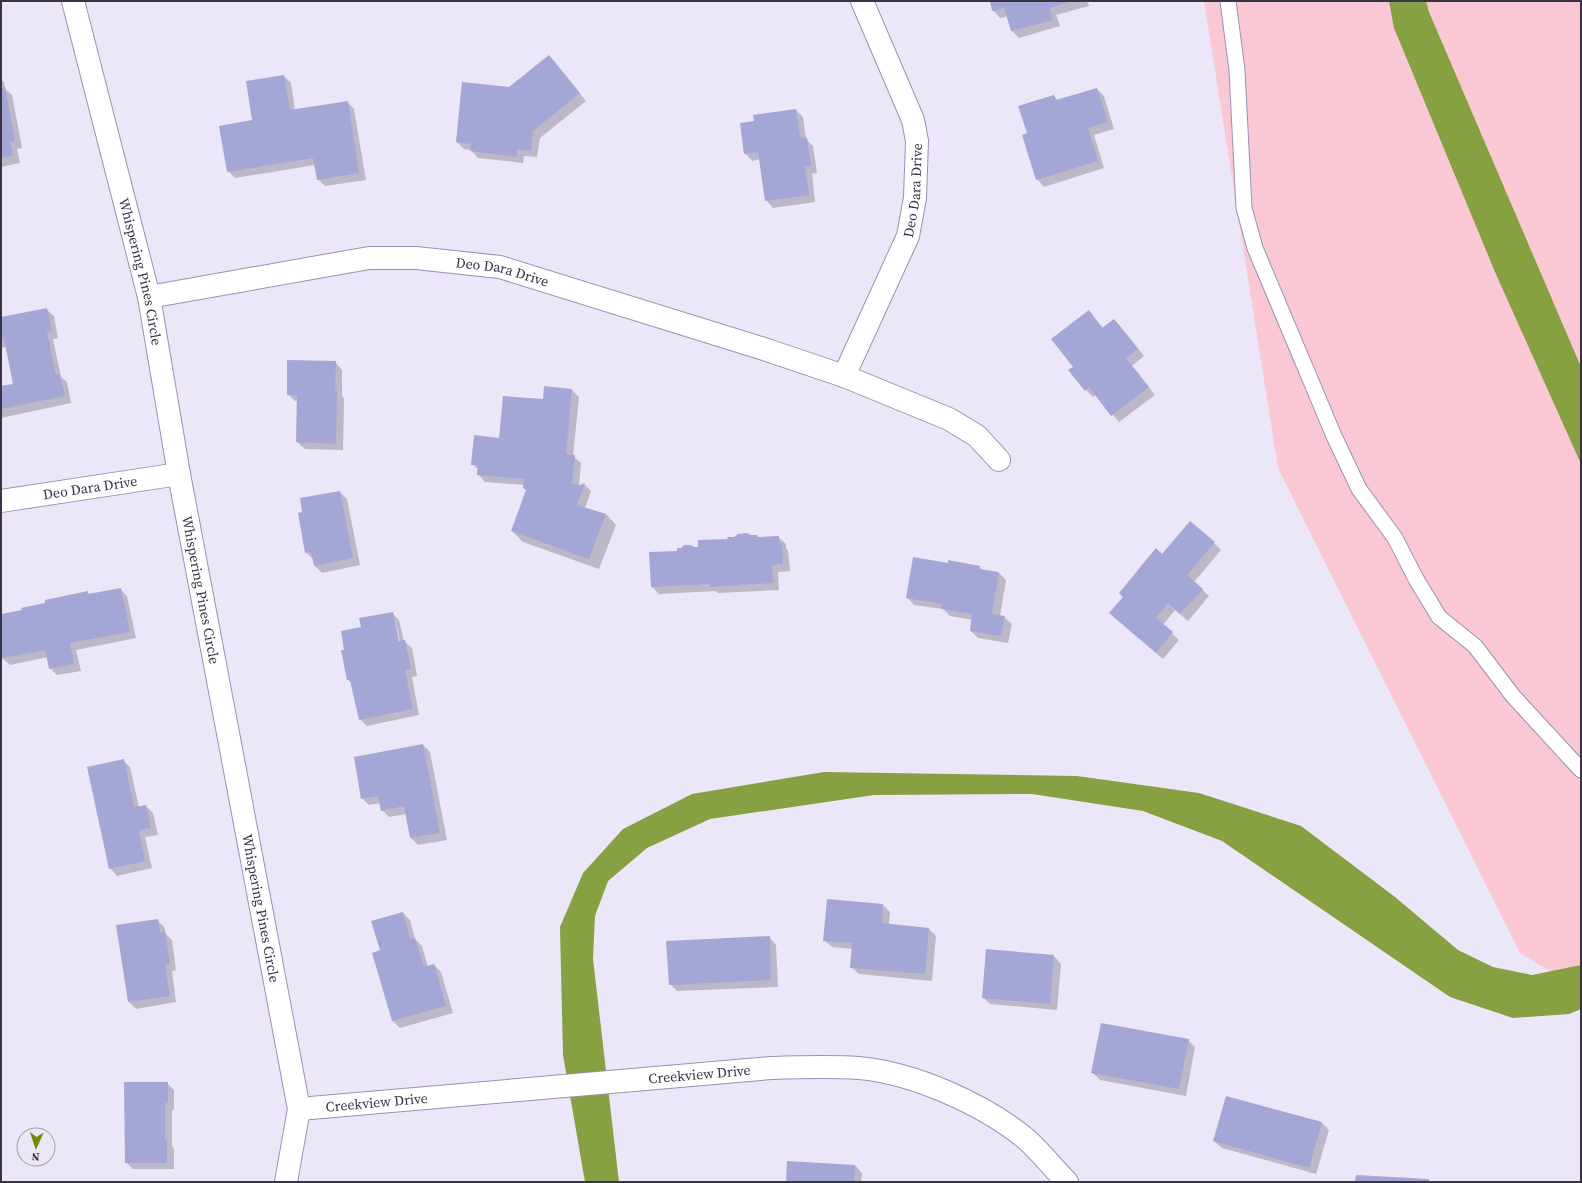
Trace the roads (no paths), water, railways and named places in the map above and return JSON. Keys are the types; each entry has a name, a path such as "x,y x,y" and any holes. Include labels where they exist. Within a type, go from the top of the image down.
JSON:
{"street":[{"name":"Whispering Pines Circle","path":"73,1 149,297 179,474 299,1109 286,1182"},
{"name":"Deo Dara Drive","path":"844,376 908,236 915,198 917,141 913,120 862,1"},
{"name":"Deo Dara Drive","path":"149,297 369,258 416,258 492,266 718,335 844,376 949,419 977,436 999,460"},
{"name":"Deo Dara Drive","path":"1,501 179,474"},
{"name":"Creekview Drive","path":"299,1109 771,1068 813,1066 860,1068 886,1072 920,1082 978,1107 1007,1124 1027,1140 1067,1182"}],"lane":[{"path":"1228,1 1237,70 1244,208 1255,248 1334,436 1359,489 1395,538 1416,579 1439,617 1475,646 1513,696 1581,770"}]}
